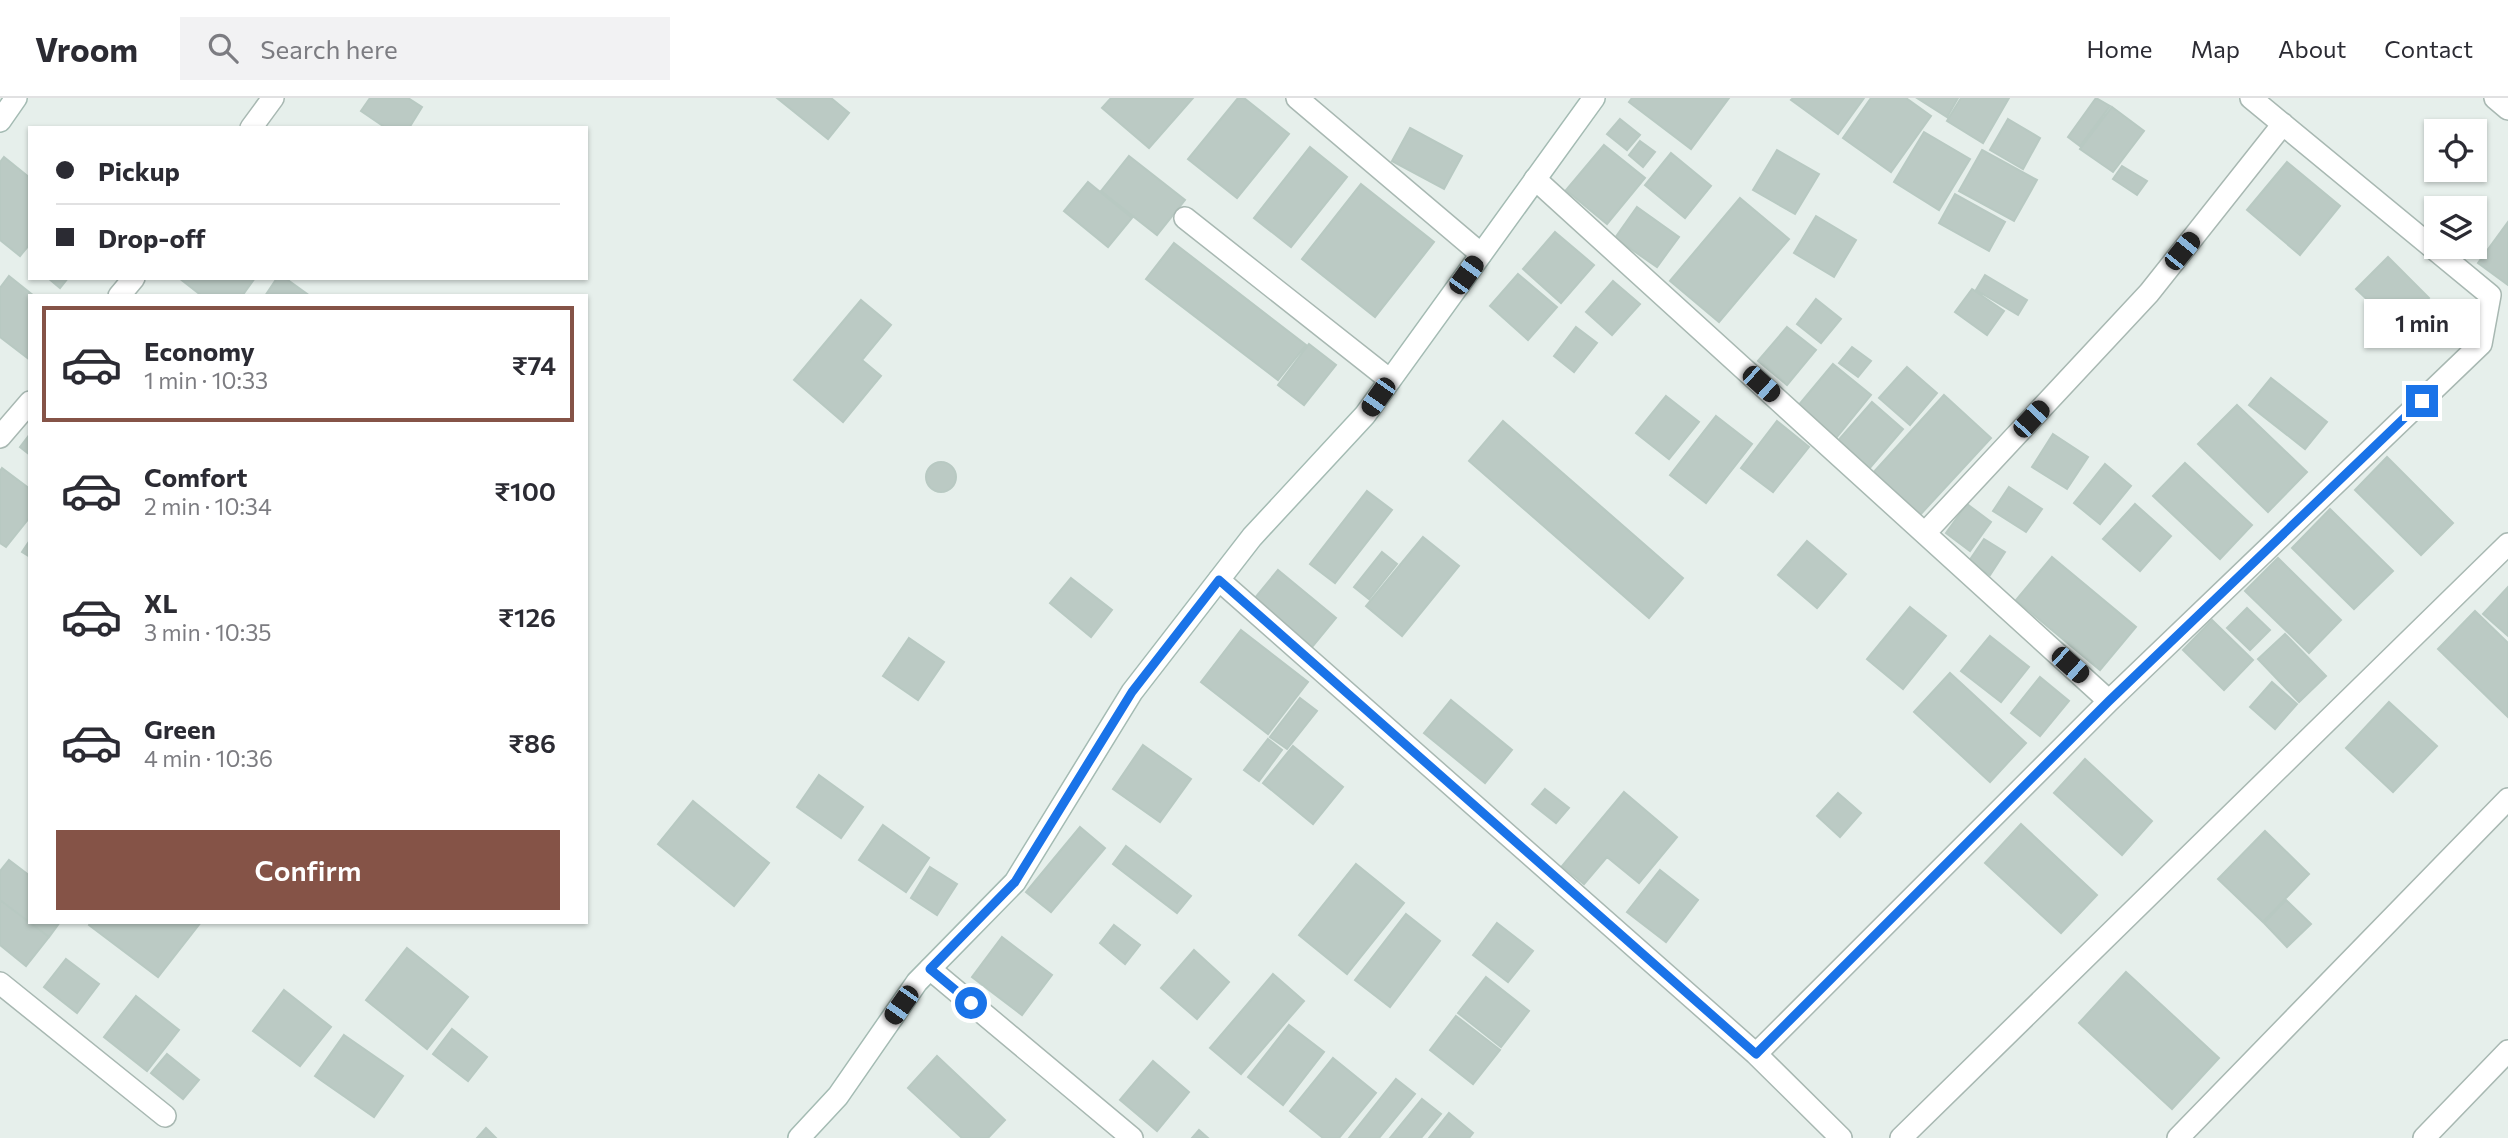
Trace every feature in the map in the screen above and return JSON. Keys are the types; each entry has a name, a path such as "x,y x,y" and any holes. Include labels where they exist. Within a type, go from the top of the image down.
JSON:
{"street":[{"path":"0,121 16,98"},
{"path":"252,126 273,98"},
{"path":"1297,98 1481,254"},
{"path":"799,1138 838,1096 917,982 1015,882 1132,692 1252,537 1365,415 1594,98"},
{"path":"1756,1054 2109,701 2481,344 2490,295 2251,98"},
{"path":"2495,98 2508,109"},
{"path":"1925,533 2149,293 2283,124"},
{"path":"1535,178 2109,701"},
{"path":"1185,218 1390,380"},
{"path":"121,294 132,280"},
{"path":"0,437 28,404"},
{"path":"1901,1138 2508,544"},
{"path":"1219,580 1756,1054 1841,1138"},
{"path":"2178,1138 2508,799"},
{"path":"930,969 1132,1138"},
{"path":"0,983 165,1116"},
{"path":"2424,1138 2508,1051"}],"building":[{"path":"370,98 408,98 422,107 410,126 383,126 361,111"},
{"path":"777,98 831,98 849,113 828,139"},
{"path":"1111,98 1193,98 1149,148 1102,108"},
{"path":"1238,98 1244,98 1289,134 1237,198 1188,159"},
{"path":"1632,98 1729,98 1691,149 1629,102"},
{"path":"1864,98 1838,134 1791,100"},
{"path":"1871,98 1906,98 1931,116 1891,172 1843,138"},
{"path":"1917,98 1958,98 1947,117"},
{"path":"1961,98 2009,98 1983,143 1947,121"},
{"path":"2096,98 2110,106 2080,146 2068,137"},
{"path":"2112,107 2144,131 2113,172 2080,149"},
{"path":"1620,119 1640,135 1627,150 1607,134"},
{"path":"2008,119 2040,138 2023,169 1990,150"},
{"path":"1410,128 1462,156 1444,189 1392,161"},
{"path":"1924,132 1970,159 1939,210 1894,182"},
{"path":"1640,141 1655,152 1643,167 1629,155"},
{"path":"1604,145 1645,178 1607,224 1566,190"},
{"path":"1310,147 1347,177 1291,247 1254,218"},
{"path":"1777,150 1819,174 1795,214 1753,190"},
{"path":"1982,150 2037,180 2014,221 1959,191"},
{"path":"1671,153 1711,186 1685,218 1645,185"},
{"path":"1129,156 1185,200 1157,235 1101,191"},
{"path":"4,157 28,176 28,246 20,256 0,240 0,162"},
{"path":"2287,162 2340,206 2300,255 2247,210"},
{"path":"2122,166 2147,181 2137,195 2113,179"},
{"path":"1088,182 1132,218 1108,247 1064,211"},
{"path":"1361,184 1434,242 1375,317 1302,259"},
{"path":"1955,194 2005,222 1989,251 1939,223"},
{"path":"1740,198 1789,239 1719,322 1670,281"},
{"path":"1637,207 1679,237 1657,267 1615,238"},
{"path":"1816,216 1856,240 1834,277 1794,253"},
{"path":"2508,222 2508,285 2478,263 2481,259 2487,259 2487,251"},
{"path":"1555,232 1594,265 1561,303 1523,269"},
{"path":"1174,243 1306,345 1278,380 1146,279"},
{"path":"2388,257 2429,298 2398,329 2356,289"},
{"path":"1518,274 1557,307 1528,340 1490,306"},
{"path":"1985,275 2027,300 2018,315 1976,290"},
{"path":"9,276 32,294 28,294 28,358 0,337 0,288"},
{"path":"50,280 66,280 60,288"},
{"path":"182,280 254,280 243,294 199,294"},
{"path":"276,280 288,280 307,294 266,294"},
{"path":"1613,281 1640,304 1612,335 1586,312"},
{"path":"1972,289 2004,311 1987,335 1955,312"},
{"path":"1816,299 1841,319 1821,343 1797,324"},
{"path":"861,300 891,325 862,360 881,376 843,422 794,380"},
{"path":"1576,327 1597,343 1574,372 1554,356"},
{"path":"1787,327 1816,350 1787,385 1758,361"},
{"path":"1309,344 1336,365 1304,405 1278,385"},
{"path":"1852,347 1871,361 1858,377 1839,363"},
{"path":"1833,364 1871,395 1836,438 1798,406"},
{"path":"1907,367 1937,393 1910,425 1879,398"},
{"path":"2271,378 2327,422 2305,449 2249,405"},
{"path":"1944,395 1991,438 1919,516 1872,474"},
{"path":"1666,396 1699,422 1669,459 1636,433"},
{"path":"1872,402 1903,429 1868,470 1836,443"},
{"path":"2237,405 2307,472 2268,512 2198,444"},
{"path":"1716,416 1752,444 1706,503 1670,475"},
{"path":"1503,421 1683,578 1649,618 1469,461"},
{"path":"1777,421 1809,447 1773,492 1741,468"},
{"path":"2053,434 2088,457 2067,489 2032,467"},
{"path":"28,437 28,453 20,447"},
{"path":"2387,457 2453,523 2421,555 2355,490"},
{"path":"941,462 947,463 955,471 955,483 947,491 941,492 935,491 927,483 926,477 927,471 935,463"},
{"path":"2185,463 2252,525 2220,559 2153,496"},
{"path":"2105,464 2131,486 2100,524 2074,503"},
{"path":"2,468 28,488 28,520 6,547 0,543"},
{"path":"2009,487 2042,509 2026,532 1993,511"},
{"path":"1367,491 1392,510 1335,583 1310,564"},
{"path":"1967,504 1991,522 1970,551 1946,533"},
{"path":"2135,504 2171,536 2140,571 2103,539"},
{"path":"2330,509 2393,571 2354,609 2292,548"},
{"path":"1423,537 1459,566 1402,636 1366,606"},
{"path":"1984,539 2005,552 1990,575 1969,561"},
{"path":"1807,541 1846,574 1817,608 1778,575"},
{"path":"28,543 28,556 22,552"},
{"path":"1382,552 1397,564 1369,599 1354,587"},
{"path":"2052,557 2136,627 2100,670 2016,600"},
{"path":"2278,558 2341,620 2309,653 2245,591"},
{"path":"1278,570 1336,618 1312,647 1254,599"},
{"path":"1071,578 1112,610 1091,637 1050,603"},
{"path":"2508,587 2508,636 2483,614"},
{"path":"1910,607 1946,636 1903,689 1867,659"},
{"path":"2247,608 2270,630 2250,650 2227,628"},
{"path":"2475,611 2508,643 2508,717 2438,649"},
{"path":"2212,620 2253,660 2224,690 2183,650"},
{"path":"1241,630 1308,682 1268,734 1201,682"},
{"path":"2285,634 2326,676 2299,702 2258,659"},
{"path":"1990,636 2029,667 2001,702 1961,671"},
{"path":"909,638 944,662 918,700 883,676"},
{"path":"1950,673 2026,743 1990,782 1914,712"},
{"path":"2040,677 2069,701 2040,736 2011,713"},
{"path":"2272,682 2297,704 2275,729 2250,707"},
{"path":"1300,698 1317,711 1287,749 1270,737"},
{"path":"1451,700 1512,750 1485,783 1424,733"},
{"path":"2389,702 2437,746 2393,792 2346,748"},
{"path":"1268,739 1282,750 1259,781 1244,770"},
{"path":"1143,745 1191,779 1160,822 1113,789"},
{"path":"1293,746 1343,787 1313,824 1263,783"},
{"path":"2085,759 2152,821 2122,855 2054,793"},
{"path":"819,775 863,807 841,838 797,807"},
{"path":"1545,789 1569,808 1556,823 1532,804"},
{"path":"1624,792 1677,837 1639,883 1607,857 1584,884 1562,866"},
{"path":"1838,793 1861,813 1840,837 1817,816"},
{"path":"693,801 769,863 734,906 658,844"},
{"path":"2021,824 2097,895 2061,933 1985,863"},
{"path":"883,825 929,858 906,892 859,860"},
{"path":"1080,827 1105,848 1051,912 1026,892"},
{"path":"2265,831 2309,874 2263,922 2218,879"},
{"path":"1126,846 1191,896 1177,913 1113,864"},
{"path":"9,860 28,874 28,921 0,900 0,871"},
{"path":"1356,864 1404,903 1347,974 1299,935"},
{"path":"930,867 957,884 937,915 911,898"},
{"path":"1660,870 1698,900 1666,942 1627,912"},
{"path":"0,900 28,921 28,924 49,937 26,966 0,945"},
{"path":"2286,900 2311,924 2287,947 2264,923"},
{"path":"1406,914 1440,941 1390,1007 1355,980"},
{"path":"1497,923 1533,951 1508,982 1473,955"},
{"path":"32,924 59,924 49,937"},
{"path":"90,924 199,924 158,977"},
{"path":"1114,925 1140,945 1125,964 1100,943"},
{"path":"1002,937 1052,975 1022,1015 972,977"},
{"path":"407,948 468,997 427,1049 366,1000"},
{"path":"1194,950 1229,982 1197,1019 1161,988"},
{"path":"66,959 99,984 77,1013 44,987"},
{"path":"2126,972 2219,1058 2172,1109 2079,1023"},
{"path":"1273,974 1304,1001 1241,1074 1210,1048"},
{"path":"1486,977 1529,1011 1501,1047 1458,1013"},
{"path":"284,990 331,1027 300,1066 253,1031"},
{"path":"136,996 179,1030 147,1071 104,1037"},
{"path":"1456,1016 1500,1050 1473,1084 1430,1050"},
{"path":"1289,1025 1324,1052 1283,1105 1248,1077"},
{"path":"452,1029 487,1057 468,1081 433,1054"},
{"path":"344,1035 403,1076 374,1117 315,1076"},
{"path":"167,1054 199,1080 183,1099 151,1073"},
{"path":"937,1056 1005,1120 988,1138 962,1138 908,1088"},
{"path":"1333,1058 1376,1093 1339,1138 1323,1138 1290,1111"},
{"path":"1153,1061 1189,1092 1157,1131 1120,1100"},
{"path":"1396,1079 1415,1094 1379,1138 1349,1138"},
{"path":"1422,1099 1441,1114 1421,1138 1390,1138"},
{"path":"1449,1113 1473,1133 1469,1138 1429,1138"},
{"path":"486,1128 496,1138 477,1138"},
{"path":"1199,1130 1208,1138 1192,1138"}],"route":[{"path":"971,1003 930,969 1015,882 1132,692 1219,580 1756,1054 2109,701 2422,401"}]}
